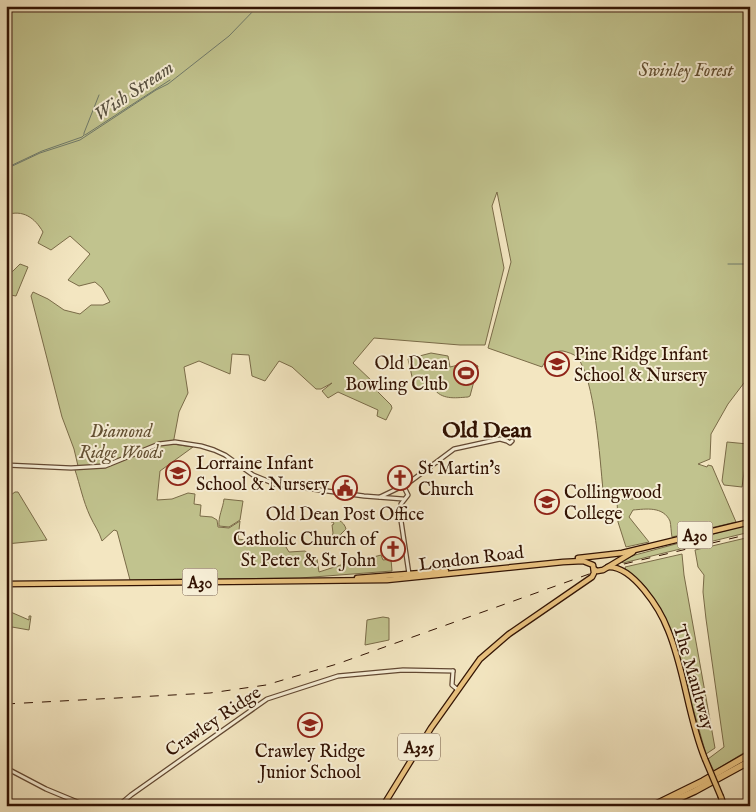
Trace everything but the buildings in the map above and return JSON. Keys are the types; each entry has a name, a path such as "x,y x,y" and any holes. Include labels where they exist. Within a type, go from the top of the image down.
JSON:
{"highway":[{"path":"652,806 702,782 750,754"},
{"path":"662,806 695,791 750,761"}],"main road":[{"name":"London Road","path":"6,584 401,580 625,553 750,522"},
{"name":"London Road","path":"606,568 625,553"},
{"path":"535,564 580,560 599,571 606,568 619,568 615,556 611,554"},
{"path":"593,567 599,556"},
{"name":"London Road","path":"293,582 509,567"},
{"name":"A325","path":"383,806 427,734 480,659 498,642 593,576 593,567"},
{"name":"A325","path":"580,585 600,574 606,568"},
{"name":"The Maultway","path":"619,568 640,583 668,629 705,759 724,806"},
{"path":"401,580 407,575 429,576"}],"street":[{"path":"6,465 71,468 105,466 159,444 175,442 214,450 225,455 253,475 275,484 377,497 386,496 404,488 454,449 496,440 507,441"},
{"path":"404,488 408,495 400,502 400,517 407,575"},
{"path":"386,496 400,502"},
{"name":"Crawley Ridge","path":"118,806 267,699 338,676 403,670 453,671 452,685 458,690"},
{"path":"6,768 46,789 86,806"}],"green space":[{"path":"6,6 750,6 750,375 728,404 711,434 710,459 698,464 707,467 708,465 712,466 736,522 672,537 670,521 663,513 654,510 633,510 629,517 649,542 626,547 618,522 617,500 633,499 633,491 613,492 613,490 603,490 592,401 583,368 577,357 563,351 556,352 548,358 542,367 488,348 511,262 497,192 492,206 504,268 485,345 460,345 374,338 353,363 373,382 374,388 391,405 392,408 386,420 377,416 378,410 338,392 328,398 322,391 332,383 321,389 316,389 292,367 279,361 265,381 252,376 249,355 232,354 230,374 199,361 184,367 188,393 179,412 173,444 193,447 160,471 157,500 172,499 188,493 195,494 194,504 201,505 200,516 212,517 217,520 218,527 229,528 240,521 238,539 265,542 281,539 289,552 305,551 317,559 319,572 347,563 357,567 363,565 366,559 381,555 383,560 391,559 392,571 300,578 130,580 117,531 114,530 102,541 85,505 75,470 78,466 74,449 62,417 31,296 33,292 64,310 80,314 91,305 103,305 110,302 102,288 95,282 79,286 68,280 90,254 70,236 51,250 38,243 43,232 32,219 18,213 6,215"},
{"path":"20,264 28,267 16,296 10,295 6,286 6,278"},
{"path":"431,353 448,356 450,367 468,363 478,366 470,396 453,398 440,395 433,388 415,390 408,359"},
{"path":"727,442 748,444 742,487 724,485 722,481"},
{"path":"18,492 47,540 6,544 6,520 11,503 8,497"},
{"path":"224,499 243,501 240,520 229,527 219,526"},
{"path":"331,519 339,521 346,529 341,534 338,543 337,541 332,544 330,543 333,533 332,525 334,524 331,522"},
{"path":"750,524 750,532 623,563 621,561 635,555"},
{"path":"750,537 750,749 714,771 708,759 724,747 706,619 703,592 704,575 698,567 695,550"},
{"path":"682,554 684,575 715,748 706,754 670,628 644,585 626,571 625,567"},
{"path":"6,610 29,620 29,616 31,616 29,630 12,627 9,639 6,641"},
{"path":"383,617 389,618 389,640 365,645 367,620"}],"waterway":[{"name":"Wish Stream","path":"6,169 40,153 80,140 168,84 229,36 258,6"},
{"name":"Wish Stream","path":"85,135 170,80"},
{"name":"Wish Stream","path":"6,168 42,151 82,137 99,95"},
{"path":"728,264 750,264"}],"railway":[{"path":"624,564 750,534"},
{"path":"6,704 210,693 266,685 337,664 592,573"}],"place":[{"name":"Pine Ridge Infant School & Nursery","path":"557,364"},
{"name":"Old Dean Bowling Club","path":"466,373"},
{"name":"Lorraine Infant School & Nursery","path":"178,473"},
{"name":"St Martin's Church","path":"400,478"},
{"name":"Old Dean Post Office","path":"345,488"},
{"name":"Collingwood College","path":"547,502"},
{"name":"Catholic Church of St Peter & St John","path":"393,549"},
{"name":"Crawley Ridge Junior School","path":"310,725"}],"district":[{"name":"Old Dean","path":"487,429"}],"park label":[{"name":"Swinley Forest","path":"686,70"},
{"name":"Diamond Ridge Woods","path":"121,441"}]}
